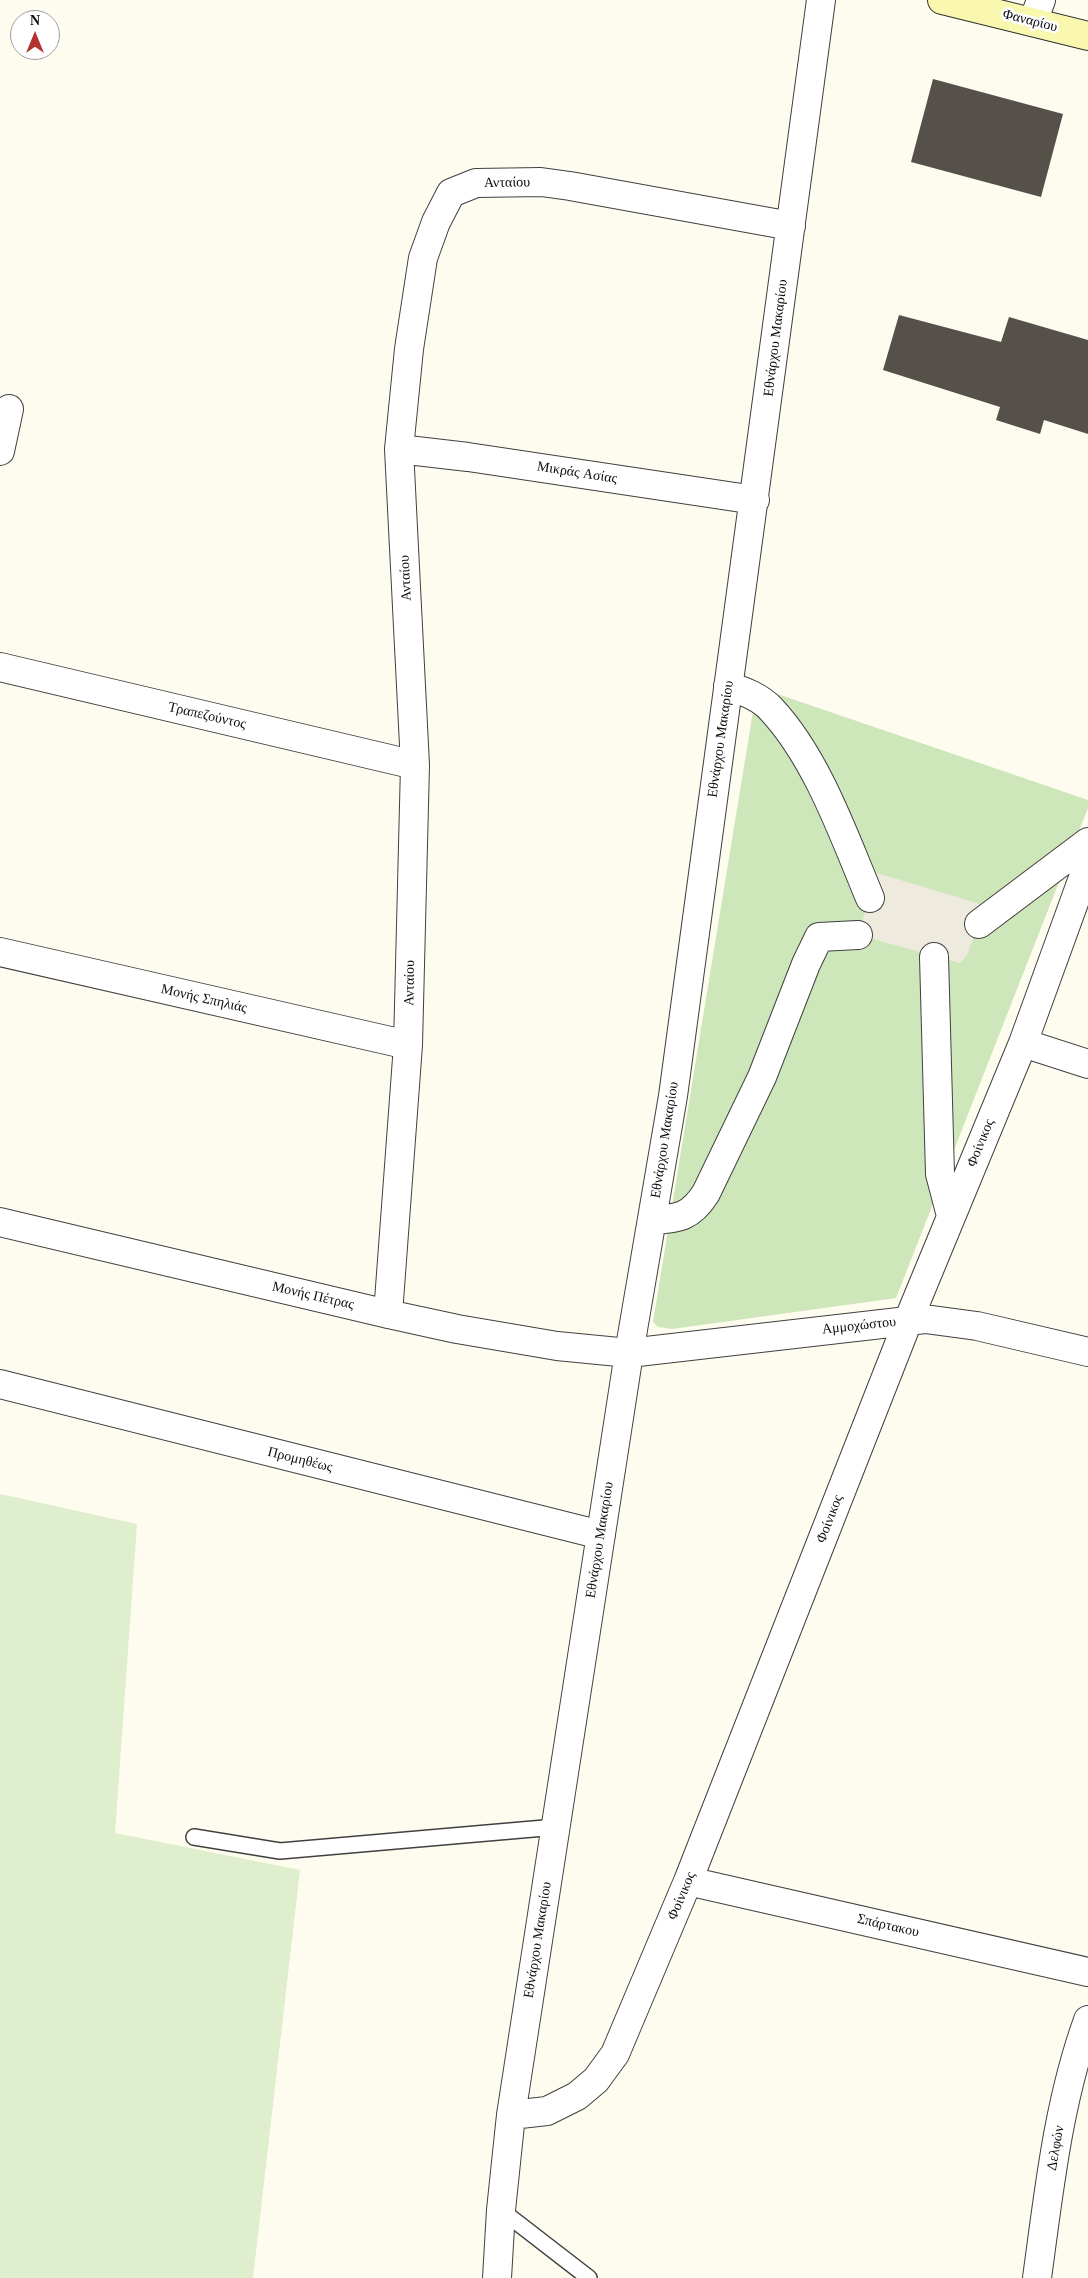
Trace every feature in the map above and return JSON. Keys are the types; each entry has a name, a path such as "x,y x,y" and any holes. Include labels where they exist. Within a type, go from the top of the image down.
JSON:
{"main road":[{"name":"Φαναρίου","path":"942,0 1037,11 1088,36"}],"street":[{"name":"Εθνάρχου Μακαρίου","path":"497,2278 501,2210 511,2115 628,1353 673,1096 755,500 821,0"},
{"name":"Ανταίου","path":"388,1314 408,1046 414,765 400,449 409,349 422,258 436,222 451,193 476,184 541,182 791,226"},
{"path":"0,451 9,409"},
{"name":"Μικράς Ασίας","path":"400,449 468,457 755,500"},
{"name":"Τραπεζούντος","path":"0,667 414,765"},
{"path":"728,686 756,696 771,708 808,760 841,829 870,898"},
{"path":"979,924 1088,842"},
{"name":"Φοίνικος","path":"511,2115 547,2111 577,2096 606,2068 615,2054 688,1881 908,1321 1023,1043 1083,890 1088,864"},
{"path":"652,1220 676,1219 699,1204 706,1193 762,1077 806,964 819,937 858,935"},
{"name":"Μονής Σπηλιάς","path":"0,952 408,1046"},
{"path":"934,957 940,1174 951,1216"},
{"path":"1023,1043 1088,1064"},
{"name":"Μονής Πέτρας","path":"0,1222 388,1314 516,1340 628,1353"},
{"name":"Αμμοχώστου","path":"628,1353 908,1321 942,1320 1088,1352"},
{"name":"Προμηθέως","path":"0,1384 601,1535"},
{"name":"Σπάρτακου","path":"688,1881 1088,1972"},
{"name":"Δελφών","path":"1037,2278 1054,2159 1063,2111 1074,2057 1088,2020"}],"lane":[{"path":"194,1837 280,1851 556,1827"},
{"path":"501,2210 589,2278"}],"green space":[{"path":"757,687 1088,800 1088,808 896,1298 672,1329 658,1327 653,1322"},
{"path":"0,1494 137,1524 115,1833 300,1870 253,2278 0,2278"}],"shaded area":[{"path":"877,873 977,903 982,909 979,924 967,955 960,963 858,935"}],"building":[{"path":"933,79 1063,114 1041,197 911,162"},
{"path":"899,315 1001,342 1009,317 1088,340 1088,434 1044,420 1040,434 996,420 1000,407 883,370"}]}
